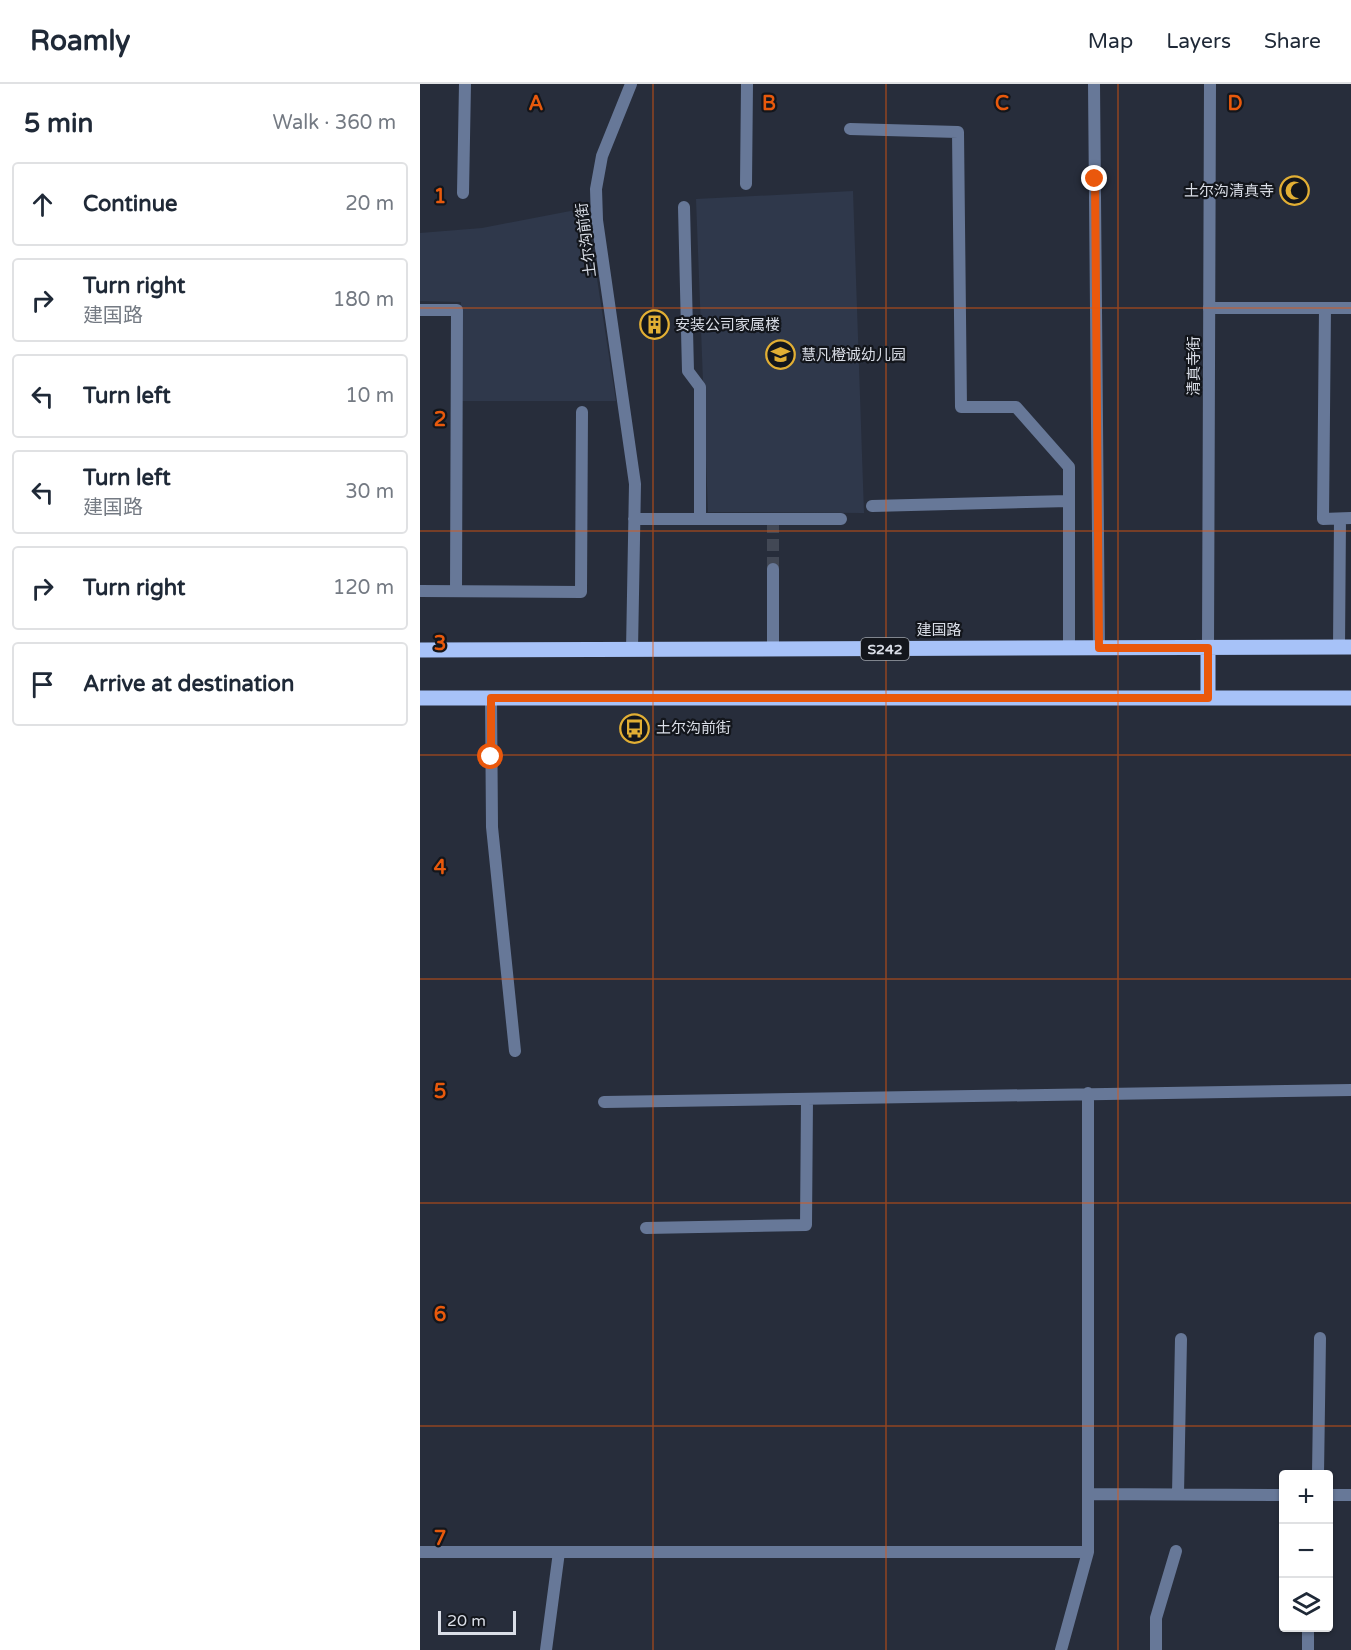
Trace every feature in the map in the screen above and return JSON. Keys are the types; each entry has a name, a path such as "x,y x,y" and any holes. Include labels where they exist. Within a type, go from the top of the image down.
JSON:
{"main road":[{"name":"建国路","path":"420,650 1345,647"},
{"path":"1208,648 1208,698"},
{"path":"420,698 1351,698"}],"street":[{"path":"463,193 465,84"},
{"name":"土尔沟前街","path":"631,84 602,156 596,189 597,219 635,484 632,650"},
{"path":"746,184 747,84"},
{"path":"1094,84 1099,648"},
{"name":"清真寺街","path":"1208,648 1210,84"},
{"path":"850,129 958,132 962,406 1016,406 1069,467 1069,648"},
{"path":"684,207 688,371 700,387 700,519"},
{"path":"1209,308 1351,308"},
{"path":"1324,308 1323,519 1345,518 1345,647"},
{"path":"420,310 457,310 456,591"},
{"path":"420,591 581,592 582,412"},
{"path":"872,506 1069,501"},
{"path":"634,519 773,516 842,519"},
{"path":"773,569 773,649"},
{"path":"491,698 492,827 515,1052"},
{"path":"604,1102 1351,1090"},
{"path":"1061,1650 1088,1552 1088,1093"},
{"path":"646,1228 806,1225 807,1099"},
{"path":"1318,1470 1320,1338"},
{"path":"1178,1494 1180,1339"},
{"path":"1088,1494 1279,1495"},
{"path":"1333,1495 1351,1495"},
{"path":"1156,1650 1156,1618 1176,1551"},
{"path":"420,1552 1088,1552"},
{"path":"546,1650 559,1552"},
{"path":"1308,1632 1308,1650"}],"shaded area":[{"name":"慧凡橙诚幼儿园","path":"853,191 864,513 708,512 696,199"},
{"path":"586,208 616,401 461,401 461,302 420,301 420,233 482,228"}],"tunnel":[{"path":"773,521 773,569"}],"place":[{"name":"土尔沟清真寺","path":"1295,191"},
{"name":"安装公司家属楼","path":"654,325"},
{"name":"慧凡橙诚幼儿园","path":"780,355"},
{"name":"土尔沟前街","path":"635,728"}],"route":[{"path":"491,757 491,698 1208,698 1208,648 1099,648 1095,179"}]}
